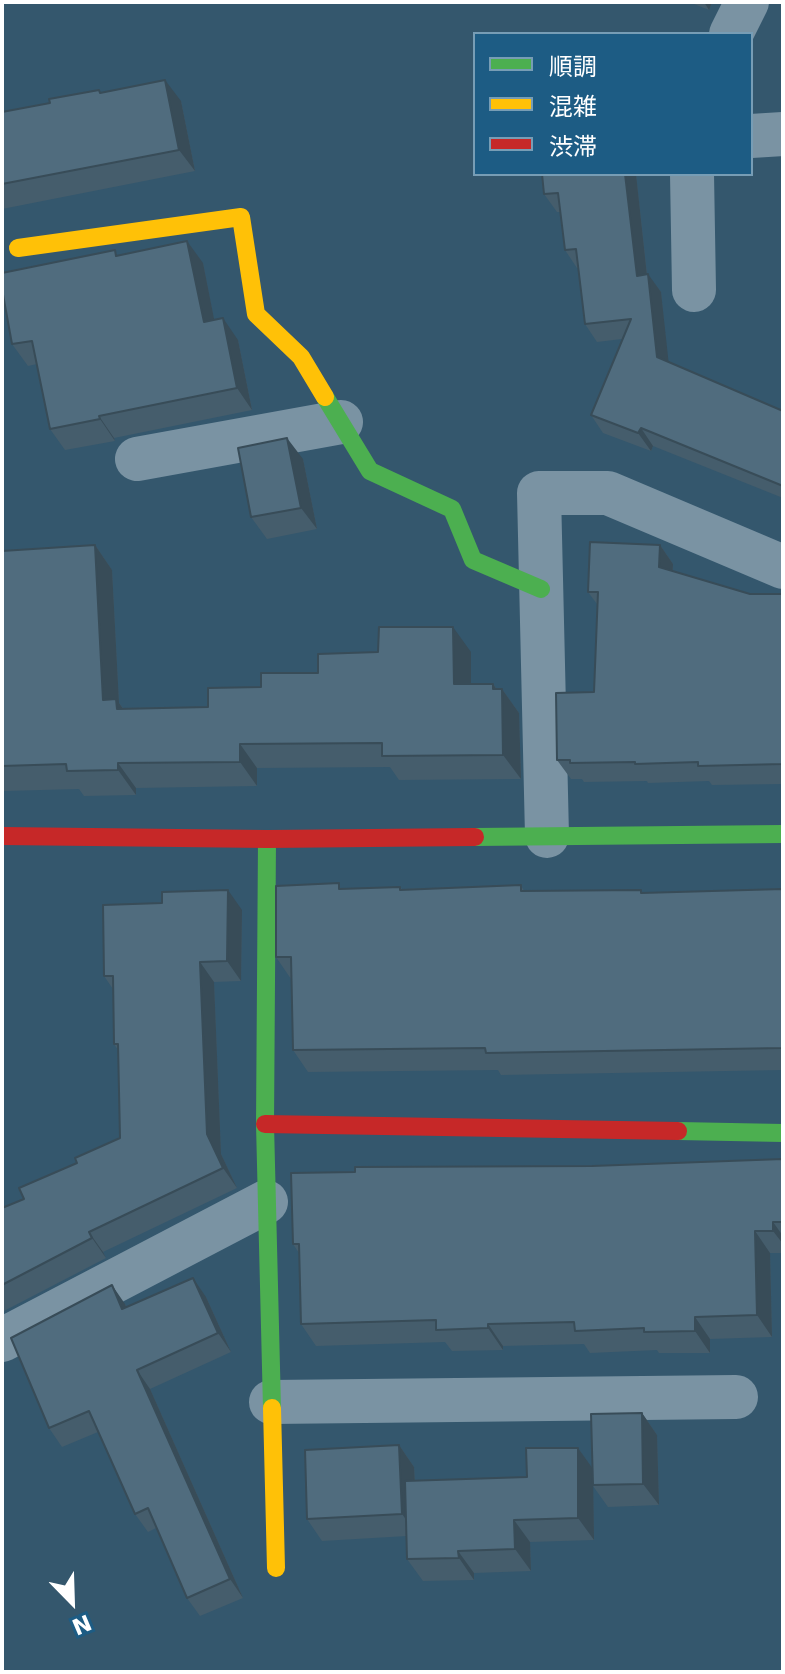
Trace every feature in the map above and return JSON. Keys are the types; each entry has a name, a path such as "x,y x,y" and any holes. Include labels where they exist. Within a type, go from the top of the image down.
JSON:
{"street":[{"path":"732,32 747,2"},
{"path":"753,136 783,134"},
{"path":"692,176 694,290"},
{"path":"18,248 241,217 256,314 301,357 370,471 452,509 473,560 541,589"},
{"path":"137,459 341,422"},
{"path":"547,836 539,493 608,493 783,567"},
{"path":"2,836 267,839 783,834"},
{"path":"267,839 265,1124 276,1568"},
{"path":"265,1124 783,1133"},
{"path":"2,1340 266,1202"},
{"path":"271,1402 736,1397"}],"building":[{"path":"165,80 179,150 2,184 2,112 50,103 49,99"},
{"path":"542,176 625,176 637,276 648,274 657,357 783,411 783,486 641,428 638,433 591,415 631,319 585,324 576,249 565,250 558,193 544,194"},
{"path":"187,241 204,322 223,318 237,388 50,429 32,341 12,344 2,273 115,250 116,256"},
{"path":"287,438 301,508 251,517 238,448"},
{"path":"590,542 660,545 659,567 750,594 782,594 783,764 698,766 698,762 635,764 557,760 556,693 594,692 598,592 588,592"},
{"path":"95,545 103,700 116,699 117,709 208,707 208,688 261,687 261,673 318,673 318,654 378,652 379,627 453,627 454,684 493,684 493,689 502,689 503,755 382,756 382,743 240,744 240,762 118,763 118,770 67,771 66,764 2,766 2,551"},
{"path":"339,883 339,889 400,887 400,890 521,885 521,891 641,890 641,893 783,889 783,1048 486,1053 485,1048 293,1050 291,957 276,957 276,886"},
{"path":"228,890 227,961 200,962 207,1134 223,1168 89,1232 92,1238 2,1285 2,1208 24,1199 19,1188 77,1163 75,1158 120,1138 118,1044 114,1044 113,976 104,976 103,905 162,903 162,892"},
{"path":"783,1159 783,1222 773,1222 773,1231 755,1231 757,1315 695,1317 695,1331 644,1332 644,1328 575,1331 574,1322 488,1324 488,1328 436,1330 436,1320 301,1324 299,1244 293,1244 291,1173 355,1172 355,1167 592,1166"},
{"path":"193,1278 218,1333 137,1370 230,1579 187,1598 148,1508 135,1514 89,1411 49,1428 11,1338 112,1285 122,1309"},
{"path":"642,1413 643,1484 593,1485 591,1414"},
{"path":"399,1445 402,1514 307,1519 305,1450"},
{"path":"526,1448 578,1448 578,1518 514,1520 515,1549 458,1551 459,1558 407,1559 405,1481 527,1477"}],"traffic: fast":[{"path":"325,397 370,471 452,509 473,560 541,589"},
{"path":"475,837 783,834"},
{"path":"267,839 265,1124 272,1408"},
{"path":"678,1131 783,1133"}],"traffic: slow":[{"path":"18,248 241,217 256,314 301,357 325,397"},
{"path":"272,1408 276,1568"}],"traffic: jam":[{"path":"2,836 267,839 475,837"},
{"path":"265,1124 678,1131"}]}
